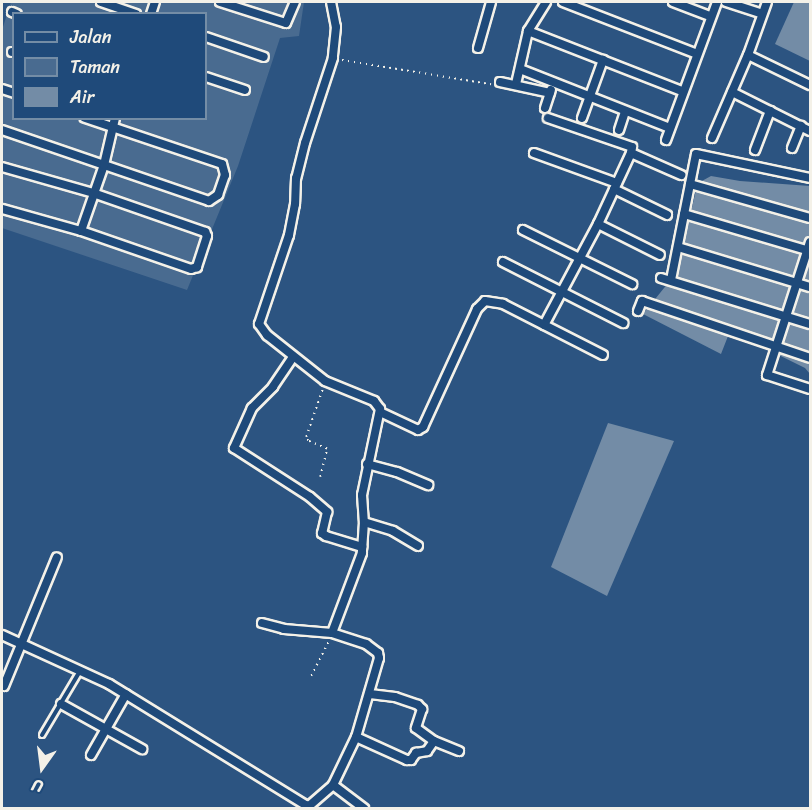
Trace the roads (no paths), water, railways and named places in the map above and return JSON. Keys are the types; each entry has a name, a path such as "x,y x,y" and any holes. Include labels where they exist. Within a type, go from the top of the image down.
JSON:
{"street":[{"path":"101,2 130,12"},
{"path":"220,2 286,23 295,2"},
{"path":"331,2 336,27 333,58 298,169 289,235 259,319 260,329 326,381 374,401 380,412 418,430 423,428 481,303 491,300 503,304 603,355"},
{"path":"478,48 491,2"},
{"path":"516,84 528,32 546,2"},
{"path":"562,2 696,54"},
{"path":"673,2 710,16"},
{"path":"666,140 682,91 717,2"},
{"path":"726,2 762,14"},
{"path":"712,138 748,55 767,2"},
{"path":"528,32 682,91"},
{"path":"207,37 264,57"},
{"path":"748,55 810,85"},
{"path":"582,118 603,60"},
{"path":"520,69 670,128"},
{"path":"207,77 245,90"},
{"path":"500,82 550,93"},
{"path":"545,108 554,82"},
{"path":"732,92 810,131"},
{"path":"755,150 770,111"},
{"path":"620,130 625,112"},
{"path":"544,325 598,224 632,147 548,118"},
{"path":"2,130 209,201 213,201 223,185 225,169 222,164 90,120"},
{"path":"81,231 104,165 114,120"},
{"path":"792,148 801,126"},
{"path":"534,153 616,186 667,215"},
{"path":"631,153 681,175"},
{"path":"671,280 696,154 810,178"},
{"path":"2,167 93,194 205,232 207,237 197,267 191,269 81,231 2,208"},
{"path":"690,184 810,218"},
{"path":"684,214 810,247 767,375 810,389"},
{"path":"598,224 660,255"},
{"path":"523,230 633,284"},
{"path":"678,247 810,287"},
{"path":"503,262 622,323"},
{"path":"661,278 810,324"},
{"path":"638,310 642,301 810,358"},
{"path":"293,357 273,387 252,408 234,448 310,497 327,512 322,532 326,536 362,547"},
{"path":"332,633 362,547 364,522 362,495 380,412"},
{"path":"367,464 397,472 428,485"},
{"path":"364,522 393,531 418,546"},
{"path":"4,686 23,645 57,557"},
{"path":"2,635 80,670 126,694 308,807 333,785 356,737 370,694 379,658 378,653 366,644 332,633 284,629 262,623"},
{"path":"91,755 126,694"},
{"path":"370,694 395,697 420,707 416,728 434,741 459,751"},
{"path":"61,704 142,749"},
{"path":"356,737 407,760 411,760 416,753 427,751 434,741"},
{"path":"333,785 364,808"}],"lane":[{"path":"42,735 80,670"}],"water":[{"path":"794,2 810,2 810,61 775,44"},
{"path":"711,176 740,181 810,186 810,374 805,368 730,331 721,354 643,314 677,272 696,190 700,182"},
{"path":"608,423 674,441 607,596 551,567"}]}
